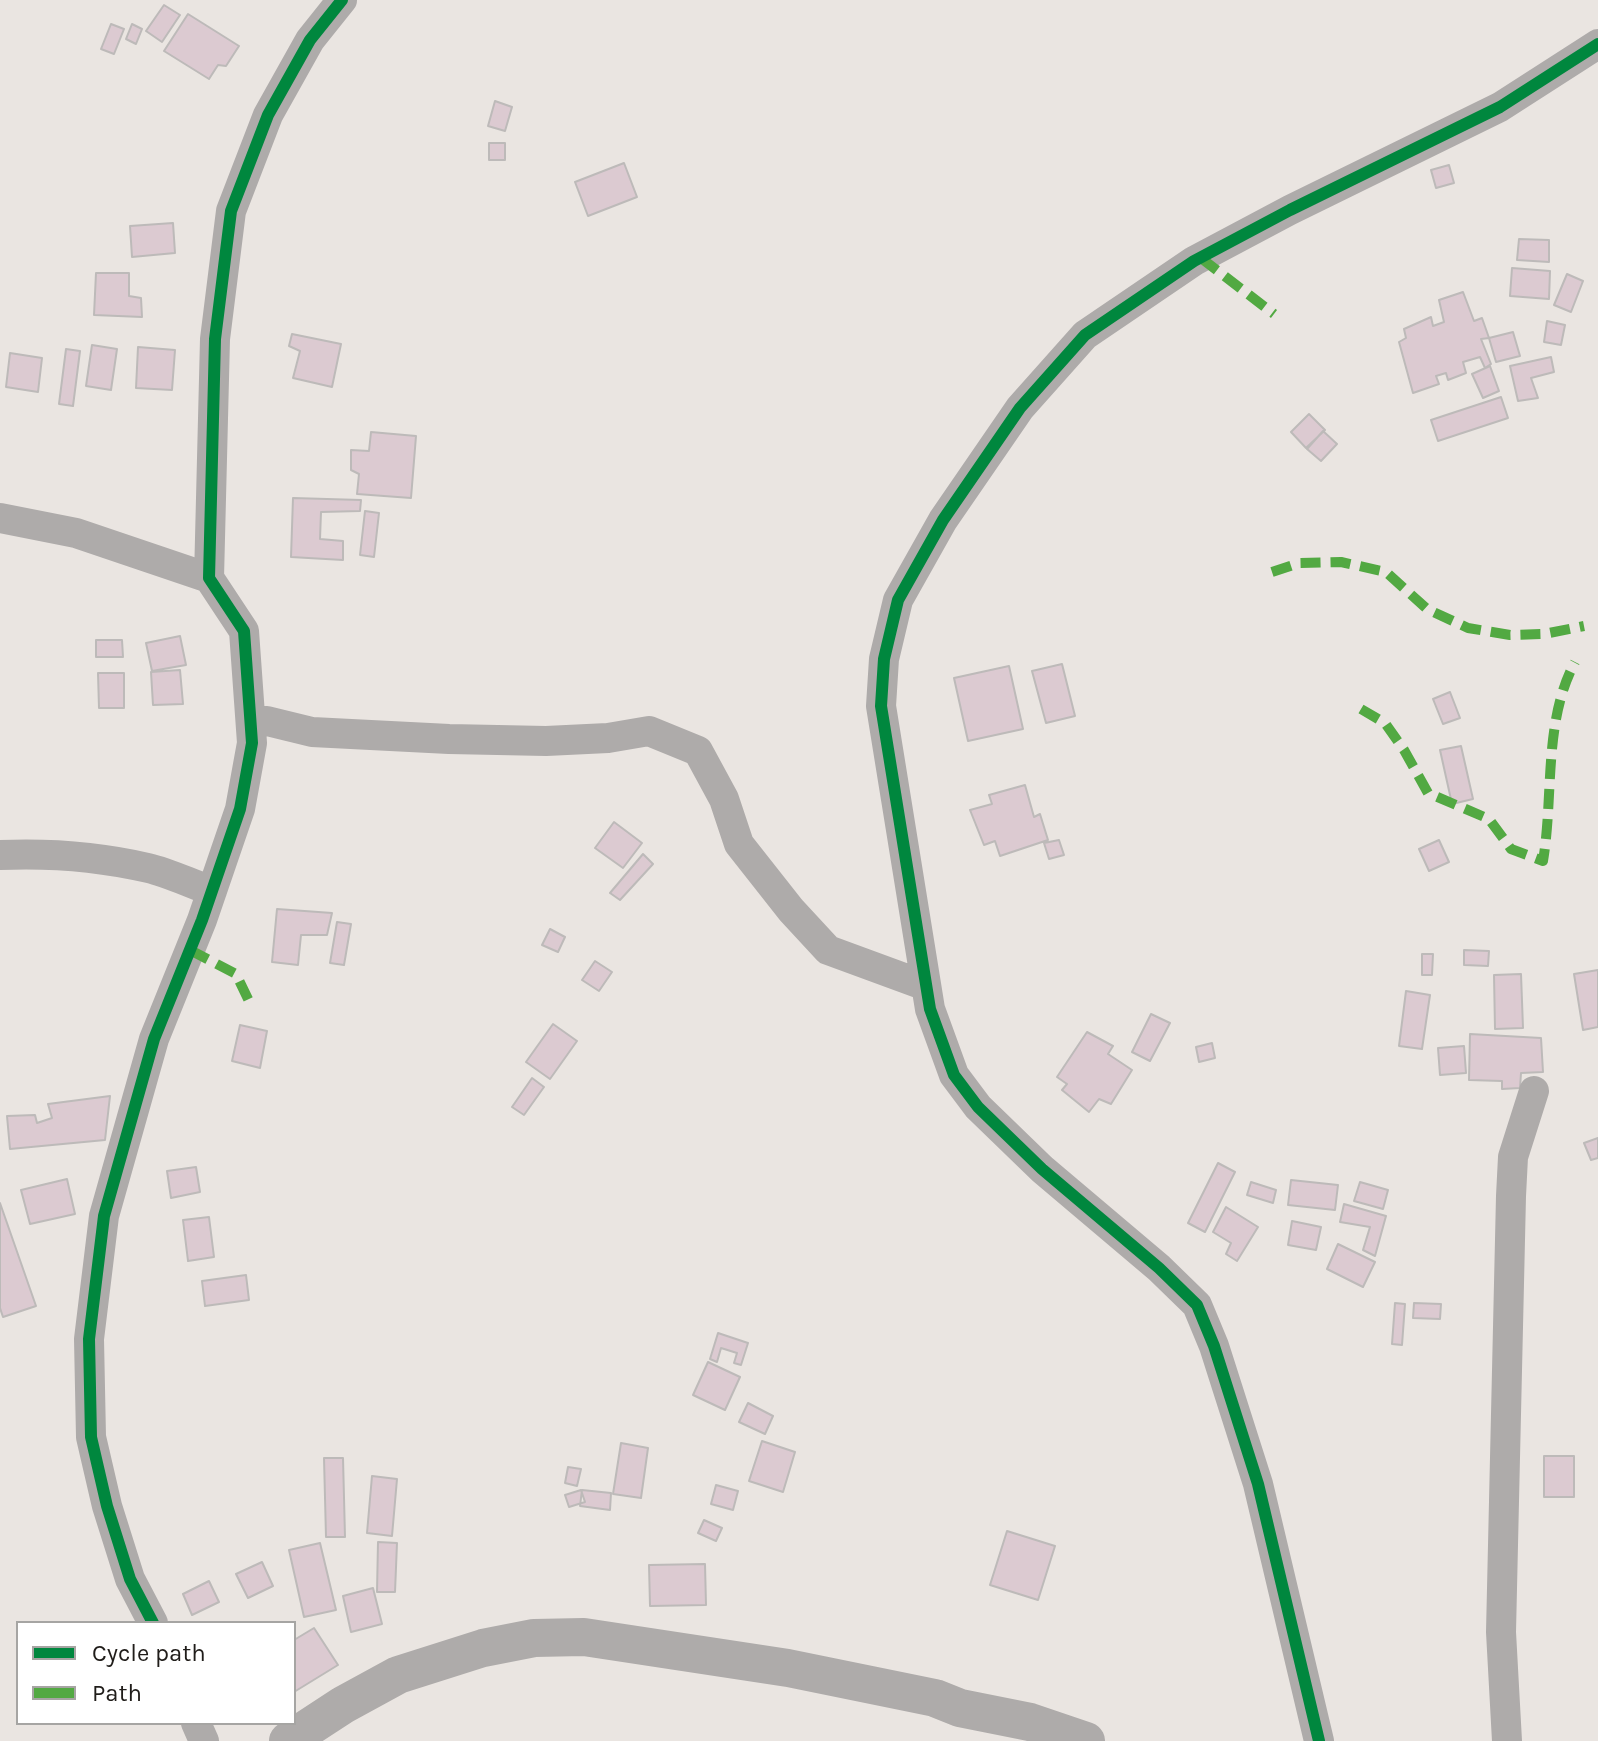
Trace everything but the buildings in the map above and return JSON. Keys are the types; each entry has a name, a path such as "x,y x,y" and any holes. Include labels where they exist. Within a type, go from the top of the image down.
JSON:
{"street":[{"path":"152,1621 130,1579 100,1478 91,1437 89,1339 108,1201 154,1039 212,891 240,809 252,743 244,631 209,578 215,339 231,211 268,115 310,40 342,0"},
{"path":"1319,1741 1258,1484 1214,1346 1197,1305 1159,1268 1042,1169 978,1107 954,1075 930,1009 926,986 881,706 884,659 898,600 943,520 1020,408 1085,335 1194,261 1500,107 1598,44"},
{"path":"0,518 76,533 209,578"},
{"path":"251,722 267,721 312,732 449,739 561,740 608,738 649,731 698,751 724,799 739,844 791,910 828,950 926,986"},
{"path":"0,855 46,855 149,869 212,891"},
{"path":"1507,1741 1501,1632 1511,1196 1513,1157 1534,1091"},
{"path":"288,1741 343,1705 398,1675 483,1648 534,1638 584,1637 788,1668 935,1698 960,1708 1030,1722 1086,1741"}],"marked path":[{"path":"1201,258 1274,314"},
{"path":"1272,572 1299,563 1341,562 1386,572 1427,609 1468,628 1510,635 1544,634 1584,626"},
{"path":"1361,709 1385,723 1428,793 1489,819 1511,849 1543,861 1558,709 1575,662"},
{"path":"190,950 236,974 249,1001"}],"cycle path":[{"path":"152,1621 130,1579 107,1506 91,1437 89,1339 104,1216 154,1039 202,920 240,809 252,743 244,631 209,578 215,339 231,211 268,115 310,40 342,0"},
{"path":"1319,1741 1258,1484 1214,1346 1197,1305 1159,1268 1042,1169 978,1107 954,1075 930,1009 881,706 884,659 898,600 943,520 1020,408 1085,335 1194,261 1500,107 1598,44"}]}
